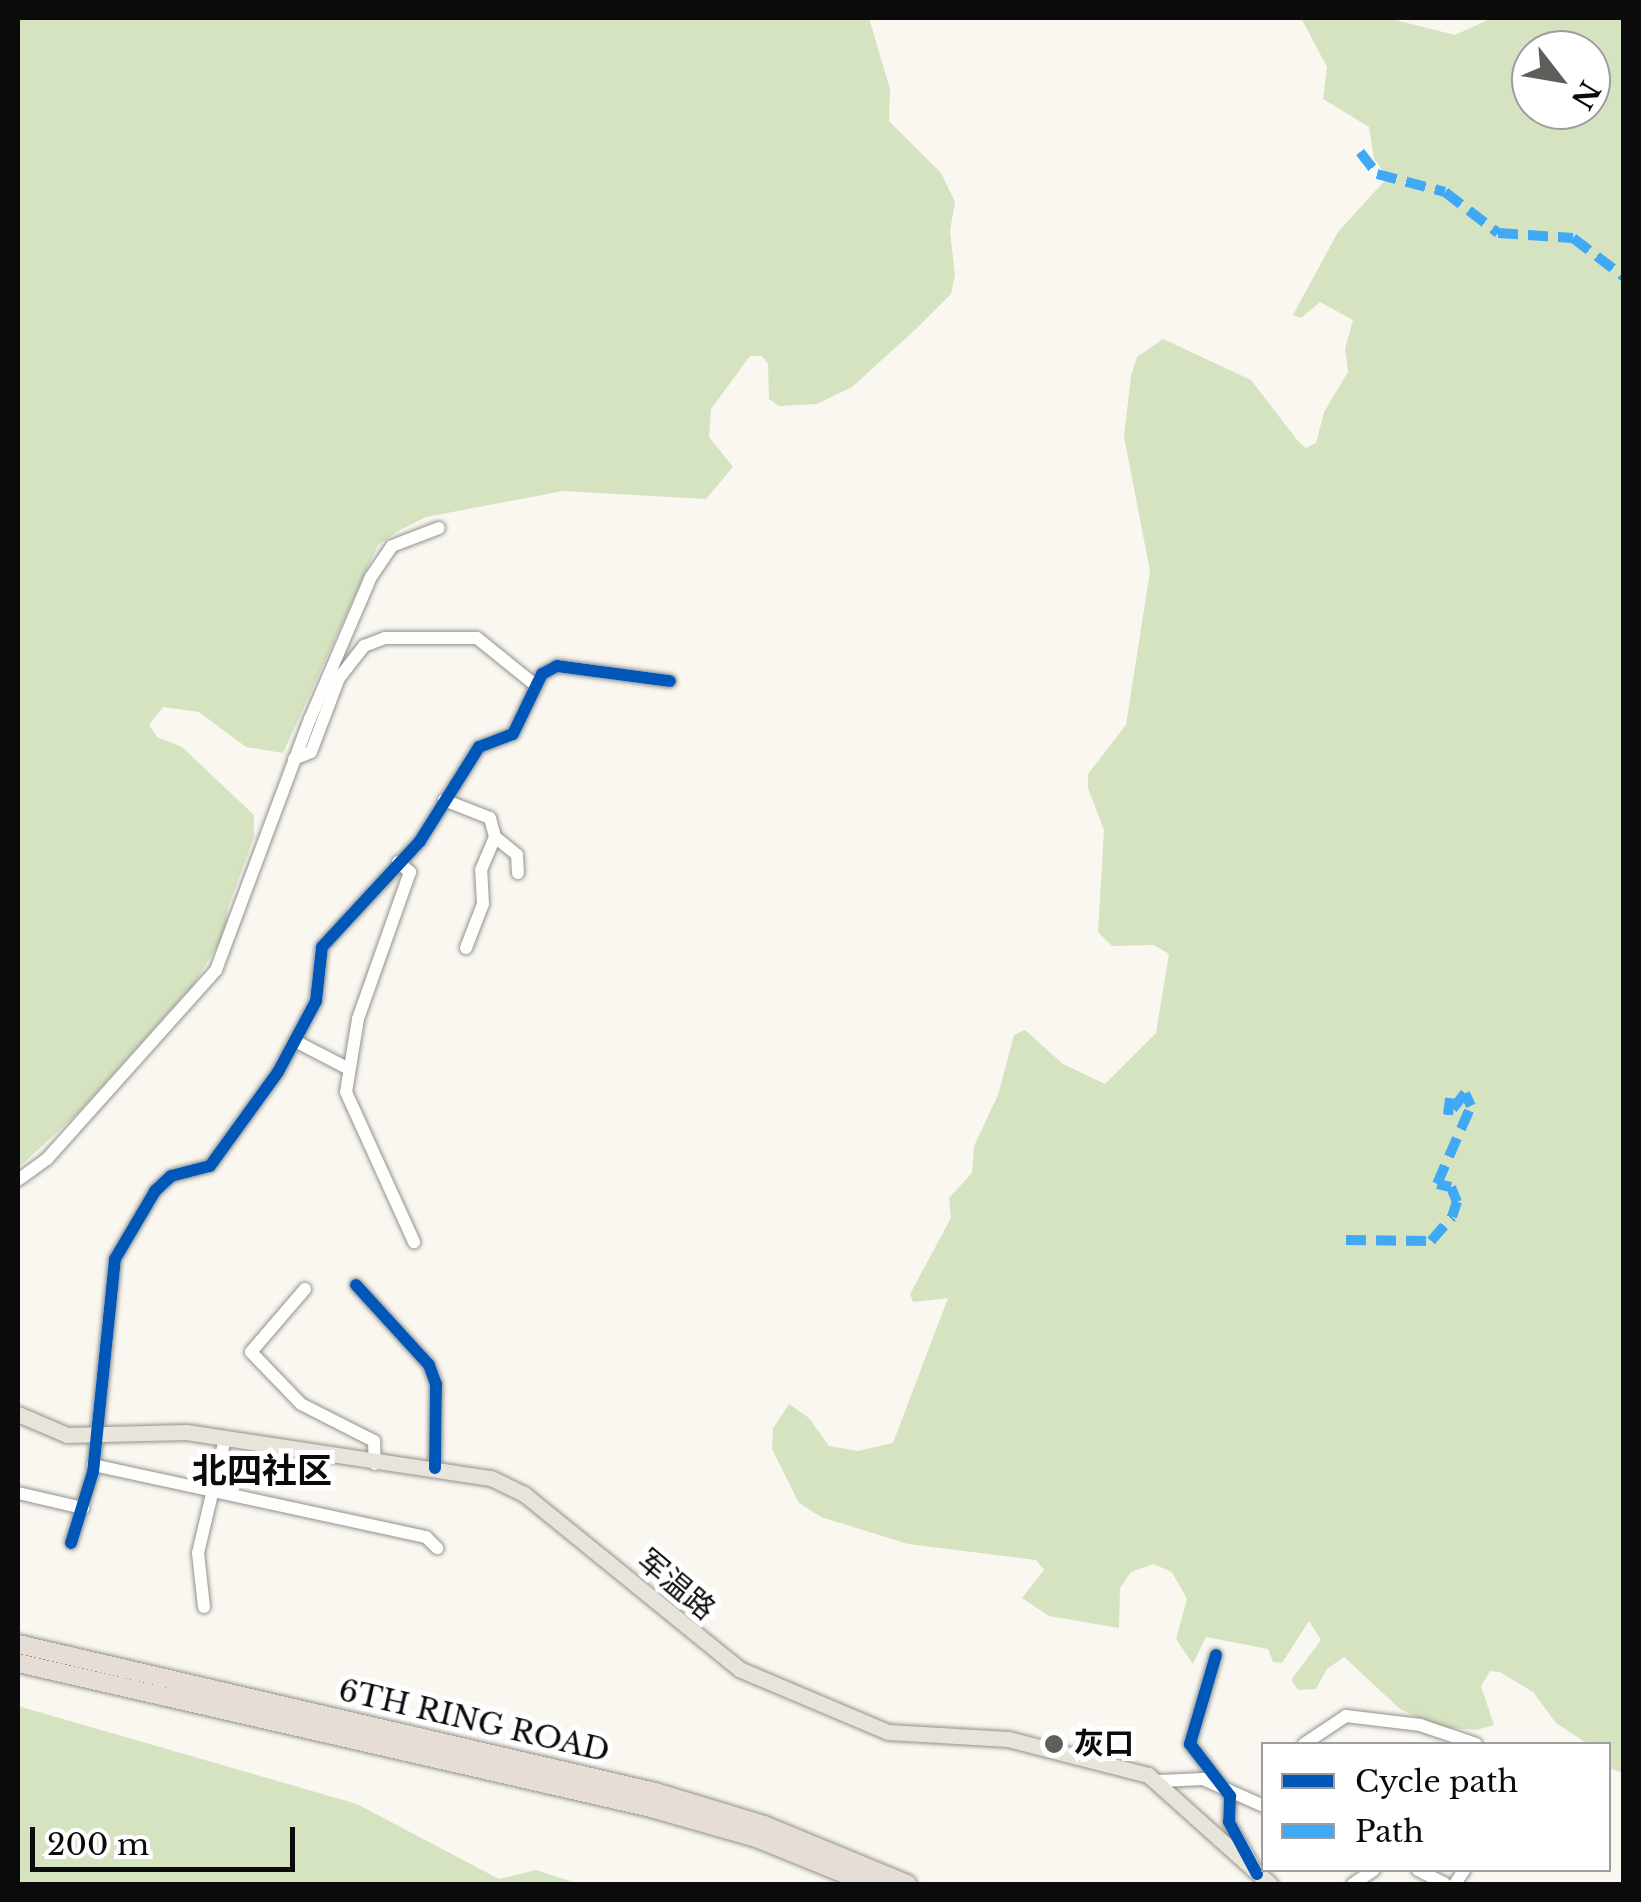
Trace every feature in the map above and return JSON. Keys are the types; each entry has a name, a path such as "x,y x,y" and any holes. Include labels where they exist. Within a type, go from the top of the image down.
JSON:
{"highway":[{"name":"6TH RING ROAD","path":"18,1644 655,1792 764,1825 908,1884"},
{"name":"6TH RING ROAD","path":"18,1662 651,1808 756,1838 870,1884"}],"main road":[{"name":"军温路","path":"18,1414 67,1435 225,1439 375,1464 435,1468 519,1490 714,1654 888,1732 1008,1739 1159,1782 1264,1879"}],"street":[{"path":"18,1180 48,1159 216,970 294,759 371,577 392,546 438,528"},
{"path":"294,759 311,752 339,678 364,646 385,638 477,638 534,684"},
{"path":"71,1543 94,1465 108,1298 122,1247 172,1176 210,1166 294,1041 316,1001 322,948 420,840 478,746 513,734 534,684 557,666 670,681"},
{"path":"444,800 490,818 507,810"},
{"path":"490,818 496,838 517,855 518,873"},
{"path":"466,948 483,904 481,870 496,838"},
{"path":"398,862 410,872 347,1068 346,1092 414,1242"},
{"path":"294,1041 347,1068"},
{"path":"356,1285 428,1365 436,1384 435,1468"},
{"path":"305,1289 251,1352 301,1404 374,1441 375,1464"},
{"path":"204,1607 198,1554 225,1439"},
{"path":"94,1465 214,1487 426,1537 437,1548"},
{"path":"18,1492 83,1508"},
{"path":"1216,1655 1190,1744 1230,1796 1229,1822 1264,1879"},
{"path":"1307,1742 1346,1716 1402,1721 1470,1742"},
{"path":"1159,1782 1203,1779 1230,1796 1261,1805"},
{"path":"1422,1876 1446,1884"}],"green space":[{"path":"18,18 869,18 890,89 889,121 941,173 955,202 950,231 955,275 951,294 917,328 852,387 817,404 779,406 769,399 768,364 762,356 750,356 711,409 709,437 733,467 706,499 563,491 426,517 378,545 283,753 246,747 199,712 163,707 149,725 157,737 182,747 254,815 254,837 228,908 225,933 194,984 78,1113 18,1168"},
{"path":"1301,18 1387,18 1455,35 1492,18 1623,18 1623,1773 1611,1769 1611,1742 1585,1742 1556,1723 1533,1692 1500,1672 1490,1671 1481,1686 1494,1725 1477,1730 1438,1727 1400,1709 1344,1657 1327,1669 1316,1689 1298,1690 1291,1680 1321,1640 1309,1621 1282,1663 1273,1662 1268,1649 1206,1637 1193,1664 1176,1639 1187,1599 1172,1572 1153,1564 1131,1572 1120,1588 1119,1628 1049,1616 1022,1598 1044,1570 1036,1560 908,1544 821,1517 799,1503 772,1449 773,1428 789,1404 809,1418 829,1446 858,1451 893,1443 948,1298 913,1302 910,1294 951,1218 949,1198 972,1173 974,1146 998,1095 1014,1035 1025,1030 1063,1064 1105,1084 1156,1033 1169,954 1154,945 1112,946 1098,932 1104,830 1088,788 1088,774 1126,725 1150,571 1124,437 1131,376 1137,357 1163,339 1251,380 1298,441 1306,448 1316,443 1324,412 1348,372 1345,349 1353,320 1320,302 1301,318 1293,315 1338,232 1388,177 1374,159 1369,127 1323,99 1327,67"},
{"path":"18,1706 357,1804 499,1879 536,1870 579,1884 18,1884"}],"marked path":[{"path":"1360,152 1377,174 1445,192 1498,233 1573,238 1624,277"},
{"path":"1346,1240 1431,1241 1452,1217 1457,1202 1451,1187 1437,1184 1471,1106 1465,1093 1448,1115 1450,1098"}],"cycle path":[{"path":"71,1543 93,1472 115,1259 155,1191 171,1176 210,1166 278,1072 316,1001 322,947 420,841 479,747 513,734 542,674 557,666 670,681"},
{"path":"356,1285 429,1365 436,1384 435,1468"},
{"path":"1216,1655 1190,1744 1230,1796 1229,1822 1257,1874"}],"place":[{"name":"灰口","path":"1054,1744"}],"district":[{"name":"北四社区","path":"262,1471"}]}
